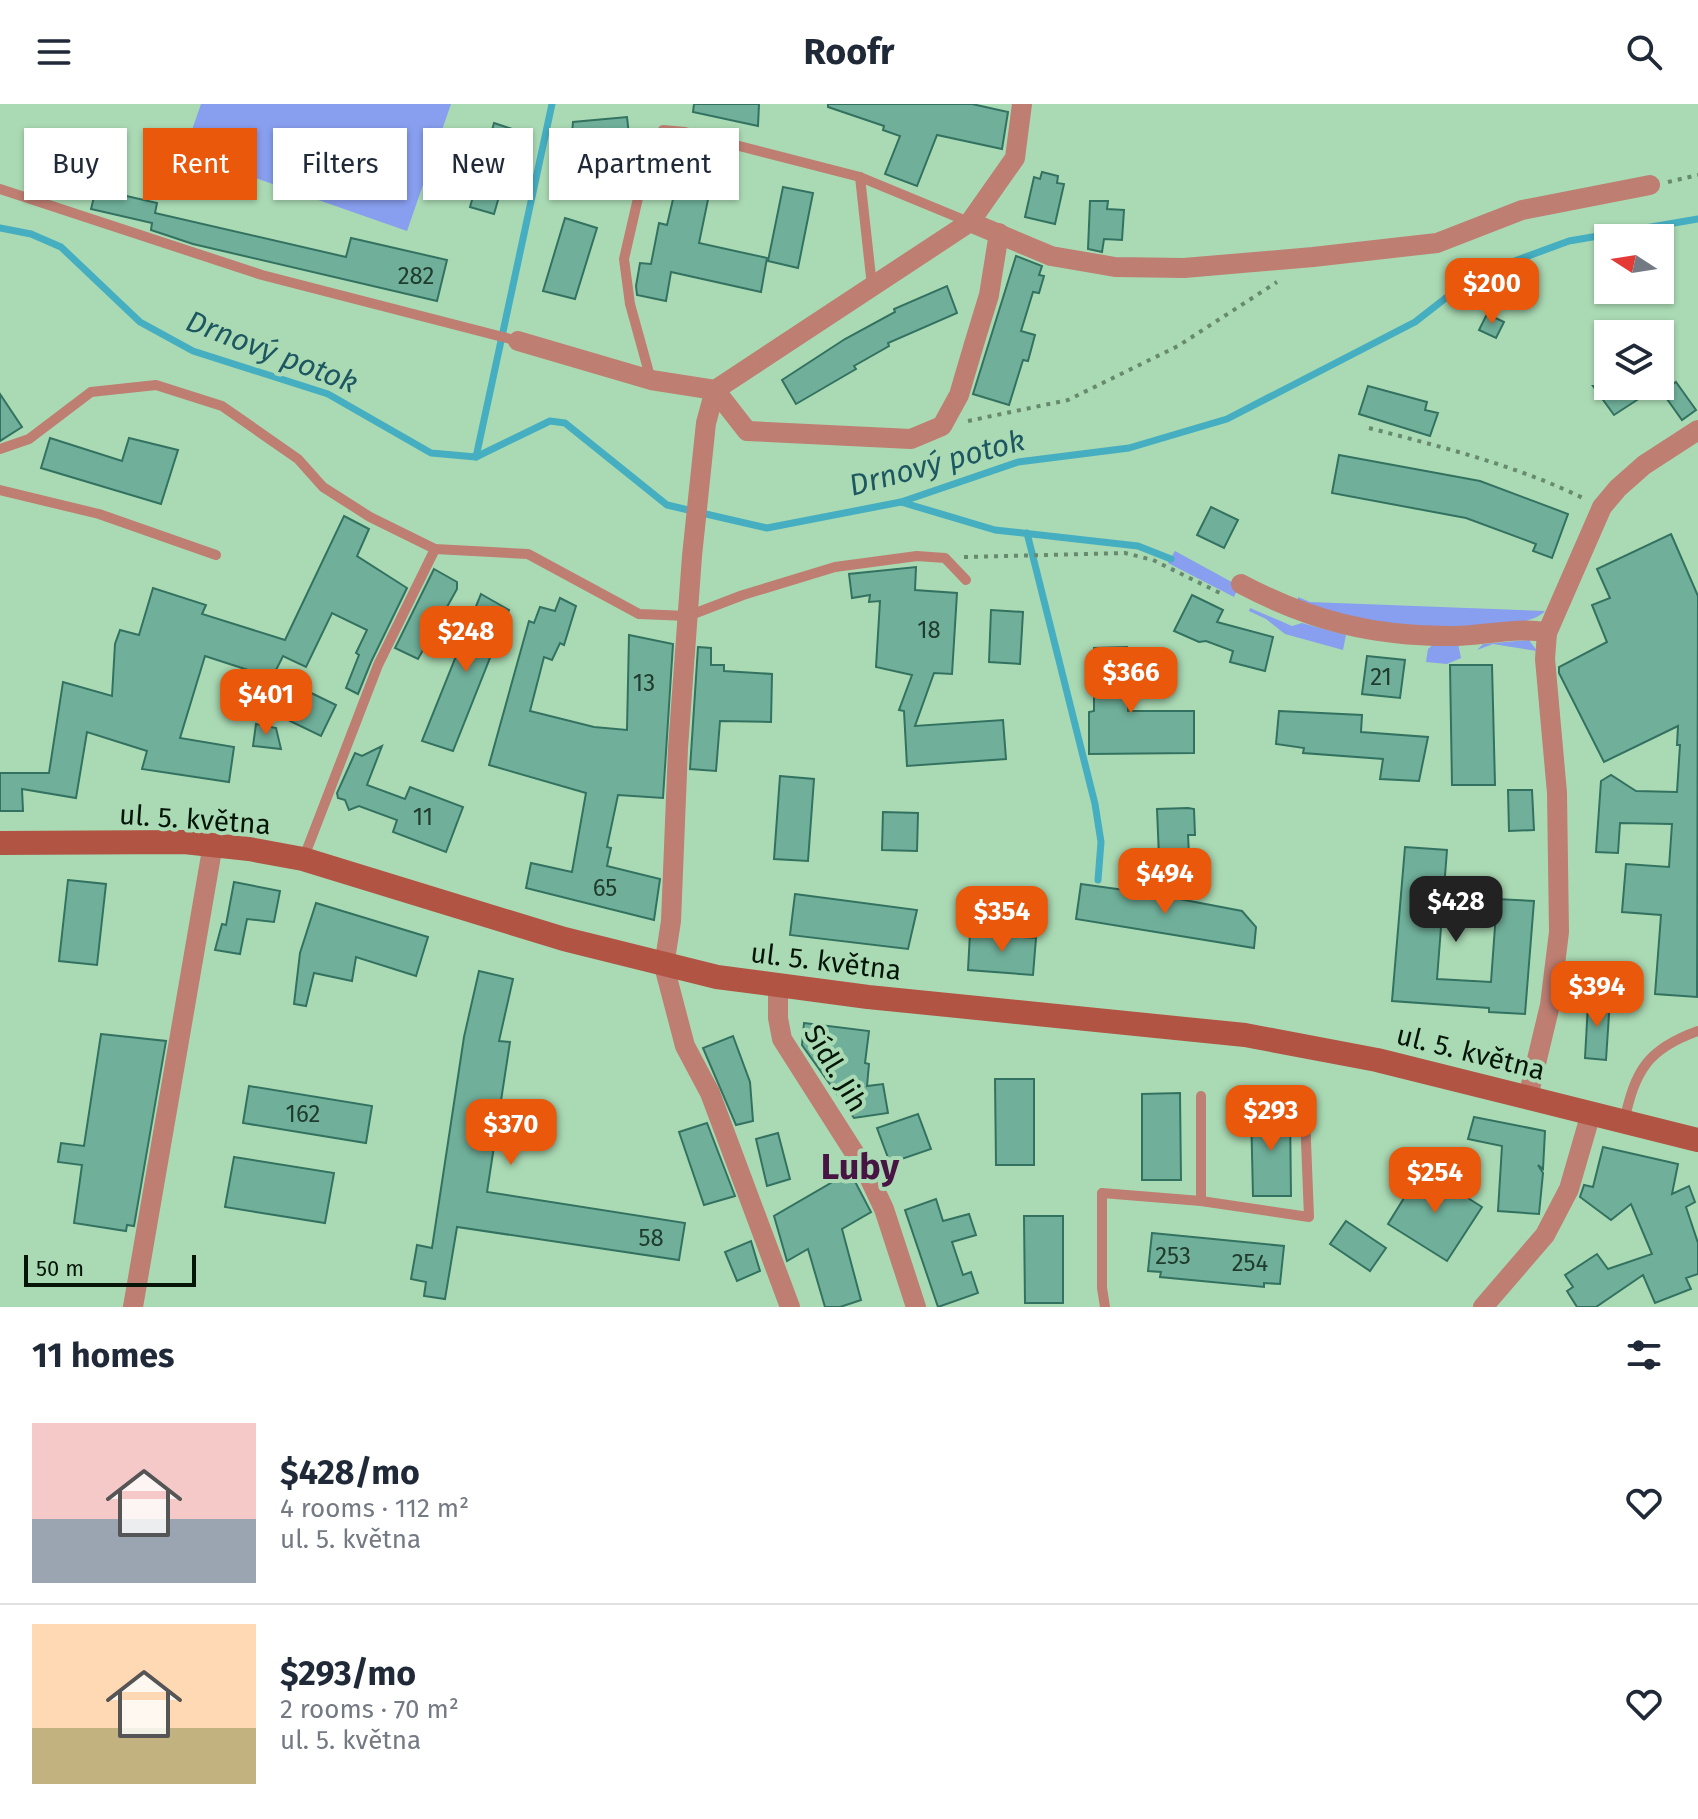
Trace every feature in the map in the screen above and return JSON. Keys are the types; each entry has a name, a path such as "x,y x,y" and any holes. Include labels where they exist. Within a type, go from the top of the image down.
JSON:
{"street":[{"path":"790,1307 710,1093 685,1046 664,966 671,921 678,748 692,556 706,423 715,390 970,222 1015,158 1022,104"},
{"path":"970,222 1051,256 1115,267 1184,268 1437,243 1522,210 1650,185"},
{"path":"518,341 651,380 715,390 747,431 911,439 942,426 959,395 989,295 999,233"},
{"path":"1528,1097 1550,1005 1559,932 1557,793 1545,659 1547,633 1602,507 1644,465 1698,430"},
{"path":"1234,590 1312,616 1371,631 1427,636 1480,636 1530,630 1547,633"},
{"name":"ul. 5. května","path":"0,843 213,844 303,859 564,939 664,966 778,987 1245,1035 1377,1060 1698,1140"},
{"path":"133,1307 213,844"},
{"name":"Sídl. Jih","path":"778,987 782,1039 866,1171 884,1209 916,1307"},
{"path":"1483,1307 1545,1235 1569,1189 1591,1113"}],"lane":[{"path":"651,380 630,304 624,259 650,146 663,130 685,132 860,177 970,222"},
{"path":"860,177 872,287"},
{"path":"0,189 262,275 518,341"},
{"path":"0,449 29,439 91,392 156,385 222,406 298,459 323,487 370,517 435,549 528,554 639,614 688,616 773,585 835,567 917,556 945,558 966,580"},
{"path":"0,490 99,514 216,555"},
{"path":"303,859 378,665 435,549"},
{"path":"1624,1122 1631,1090 1647,1061 1666,1045 1698,1031"},
{"path":"1201,1096 1201,1201"},
{"path":"1105,1307 1102,1288 1102,1193 1201,1201 1309,1217 1305,1116"}],"path":[{"path":"1650,185 1698,175"},
{"path":"942,426 1068,400 1178,346 1227,317 1313,257"},
{"path":"1369,428 1464,453 1531,476 1602,507"},
{"path":"951,563 970,556 1125,553 1234,590"}],"shaded area":[{"path":"201,104 451,104 443,128 423,128 423,185 407,231 318,200 407,200 407,128 273,128 273,184 257,179 257,128 193,128"},
{"path":"1175,551 1239,586 1234,597 1168,563"},
{"path":"1298,597 1310,602 1545,611 1532,619 1512,624 1429,626 1355,618 1298,600"},
{"path":"1250,608 1292,626 1302,623 1346,635 1343,650 1285,634 1266,619 1249,611"},
{"path":"1529,640 1537,651 1493,644 1477,650 1483,644"},
{"path":"1435,643 1458,643 1461,658 1447,664 1426,662 1428,649"}],"building":[{"path":"694,104 759,104 758,126 693,112"},
{"path":"828,104 972,104 1008,112 1002,149 937,135 917,186 885,174 900,136 883,130 884,126 828,107"},
{"path":"627,117 628,128 572,128 573,122"},
{"path":"494,123 509,128 493,128"},
{"path":"1042,172 1058,176 1057,183 1064,184 1055,224 1025,217 1034,177 1040,179"},
{"path":"783,187 813,193 798,268 768,261"},
{"path":"127,196 157,203 155,213 346,257 351,238 447,260 437,301 193,244 151,230 152,223 91,209 93,200 127,200"},
{"path":"472,200 498,200 494,214 470,207"},
{"path":"673,200 708,200 699,243 767,258 761,292 671,272 666,301 637,295 640,263 651,264 659,223 667,225"},
{"path":"1090,201 1108,201 1107,209 1124,210 1122,240 1104,239 1102,252 1088,249"},
{"path":"565,218 597,228 575,299 543,291"},
{"path":"1016,256 1042,266 1039,275 1044,276 1039,293 1033,292 1021,331 1035,335 1028,361 1023,360 1009,405 973,394"},
{"path":"947,286 957,313 888,343 889,346 854,366 856,369 796,404 782,380 845,339 895,312 894,309"},
{"path":"1487,314 1504,322 1496,338 1479,330"},
{"path":"1676,382 1696,410 1682,420 1668,400 1674,400"},
{"path":"1368,386 1427,402 1425,410 1438,413 1430,436 1359,414"},
{"path":"0,394 22,427 0,441"},
{"path":"1603,400 1637,400 1614,415"},
{"path":"50,438 122,461 129,438 178,450 161,504 41,468"},
{"path":"1339,455 1480,481 1568,514 1552,558 1533,551 1536,544 1466,518 1332,493"},
{"path":"1211,507 1238,520 1224,548 1197,535"},
{"path":"344,516 369,529 357,556 407,588 358,694 346,688 359,655 356,653 367,630 332,613 306,667 283,656 262,698 241,691 248,670 205,656 180,738 234,747 229,782 142,769 147,751 87,732 76,798 22,789 23,811 0,811 0,773 49,773 63,682 112,696 115,644 120,630 139,635 153,588 206,605 202,614 285,640"},
{"path":"1671,534 1698,596 1697,997 1655,994 1661,915 1622,912 1626,864 1669,867 1672,824 1620,823 1618,853 1596,852 1601,781 1611,775 1636,791 1677,792 1678,726 1604,762 1559,673 1559,667 1607,642 1592,605 1610,598 1597,569"},
{"path":"916,567 915,590 957,593 952,674 934,673 915,726 1003,720 1006,759 907,766 904,711 899,710 912,675 876,667 880,601 869,602 870,595 852,598 849,574"},
{"path":"434,569 457,582 457,589 418,659 395,648"},
{"path":"481,594 509,610 453,751 422,741"},
{"path":"1192,595 1223,610 1217,622 1273,637 1265,671 1230,662 1233,651 1174,631"},
{"path":"560,598 576,606 564,645 560,643 552,660 544,657 530,711 594,727 627,730 629,635 673,644 663,798 618,795 607,847 611,848 607,866 660,879 654,920 526,888 531,863 572,872 586,793 489,765 529,621 534,623 540,607 555,611"},
{"path":"991,610 1023,612 1020,664 989,662"},
{"path":"698,647 711,648 711,665 724,665 724,671 772,674 771,722 720,721 716,771 690,769"},
{"path":"1127,647 1128,711 1194,711 1194,753 1089,754 1089,712 1094,711 1094,648"},
{"path":"1367,656 1405,660 1400,698 1362,694"},
{"path":"1450,665 1492,665 1495,785 1452,785"},
{"path":"305,690 336,705 321,736 290,721"},
{"path":"1279,711 1362,715 1361,732 1428,737 1419,781 1380,779 1383,759 1303,753 1304,748 1276,744"},
{"path":"256,724 276,728 281,749 253,746"},
{"path":"382,746 367,785 405,799 410,787 463,807 446,852 393,832 397,820 359,806 349,810 345,800 338,798 337,793 355,753 362,756"},
{"path":"780,776 814,779 808,861 774,859"},
{"path":"1508,790 1532,790 1534,830 1509,831"},
{"path":"1157,809 1194,809 1195,835 1188,835 1189,855 1159,857"},
{"path":"883,812 918,813 917,851 882,850"},
{"path":"1405,847 1447,850 1437,979 1491,982 1497,899 1534,901 1525,1014 1489,1012 1489,1008 1392,1001"},
{"path":"68,880 106,884 97,965 59,961"},
{"path":"234,882 280,891 274,922 247,919 240,954 215,950 222,924 226,925"},
{"path":"1081,884 1242,911 1256,927 1254,948 1076,919"},
{"path":"795,894 917,910 908,949 790,935"},
{"path":"316,903 428,937 416,976 356,957 352,981 314,973 306,1006 294,1004 300,953"},
{"path":"970,933 1036,938 1033,975 968,970"},
{"path":"479,971 513,979 499,1041 510,1042 487,1192 685,1223 679,1260 457,1227 445,1299 424,1296 426,1282 411,1279 417,1245 432,1248 464,1037"},
{"path":"1596,998 1610,999 1606,1060 1585,1058 1588,1004"},
{"path":"804,1023 869,1031 865,1063 869,1064 867,1086 883,1084 888,1113 854,1118 802,1045"},
{"path":"101,1034 166,1041 134,1226 127,1225 126,1231 74,1223 82,1165 58,1162 61,1143 84,1146"},
{"path":"733,1036 750,1082 753,1121 736,1125 703,1048"},
{"path":"995,1079 1034,1079 1034,1165 996,1165"},
{"path":"249,1086 372,1106 366,1143 243,1123"},
{"path":"1180,1093 1181,1180 1142,1180 1142,1094"},
{"path":"1290,1109 1291,1196 1253,1196 1251,1110"},
{"path":"918,1114 931,1149 890,1163 877,1128"},
{"path":"1474,1117 1545,1131 1543,1169 1538,1165 1543,1173 1539,1214 1498,1211 1502,1146 1468,1139"},
{"path":"707,1123 735,1196 704,1205 679,1132"},
{"path":"778,1133 790,1179 767,1186 756,1139"},
{"path":"1603,1147 1678,1164 1672,1194 1689,1186 1695,1202 1686,1207 1698,1243 1698,1274 1686,1278 1691,1289 1655,1303 1643,1275 1596,1307 1577,1307 1567,1291 1573,1287 1565,1275 1597,1254 1608,1269 1652,1254 1631,1204 1611,1220 1580,1197 1584,1185 1593,1187"},
{"path":"234,1157 334,1173 325,1223 225,1207"},
{"path":"1422,1169 1482,1207 1447,1261 1388,1224"},
{"path":"850,1172 871,1212 842,1229 861,1300 840,1307 825,1307 808,1249 787,1261 774,1216"},
{"path":"936,1199 943,1221 969,1214 976,1235 952,1242 963,1275 971,1272 978,1293 938,1307 905,1210"},
{"path":"1024,1216 1063,1216 1063,1303 1025,1303"},
{"path":"1346,1221 1386,1248 1370,1271 1330,1244"},
{"path":"1152,1233 1284,1246 1280,1284 1264,1283 1264,1287 1160,1277 1161,1272 1148,1271"},
{"path":"751,1241 760,1271 737,1281 725,1252"}],"waterway":[{"path":"476,457 552,104"},
{"name":"Drnový potok","path":"0,228 31,234 61,247 140,322 193,351 328,394 431,453 476,457 550,421 565,423 667,505 767,528 901,502 1018,462 1129,448 1227,419 1415,322 1474,276 1569,241 1698,219"},
{"path":"901,502 995,530 1138,546 1171,559"},
{"path":"1027,533 1095,804 1101,842 1098,880"}],"district":[{"name":"Luby","path":"860,1166"}]}
